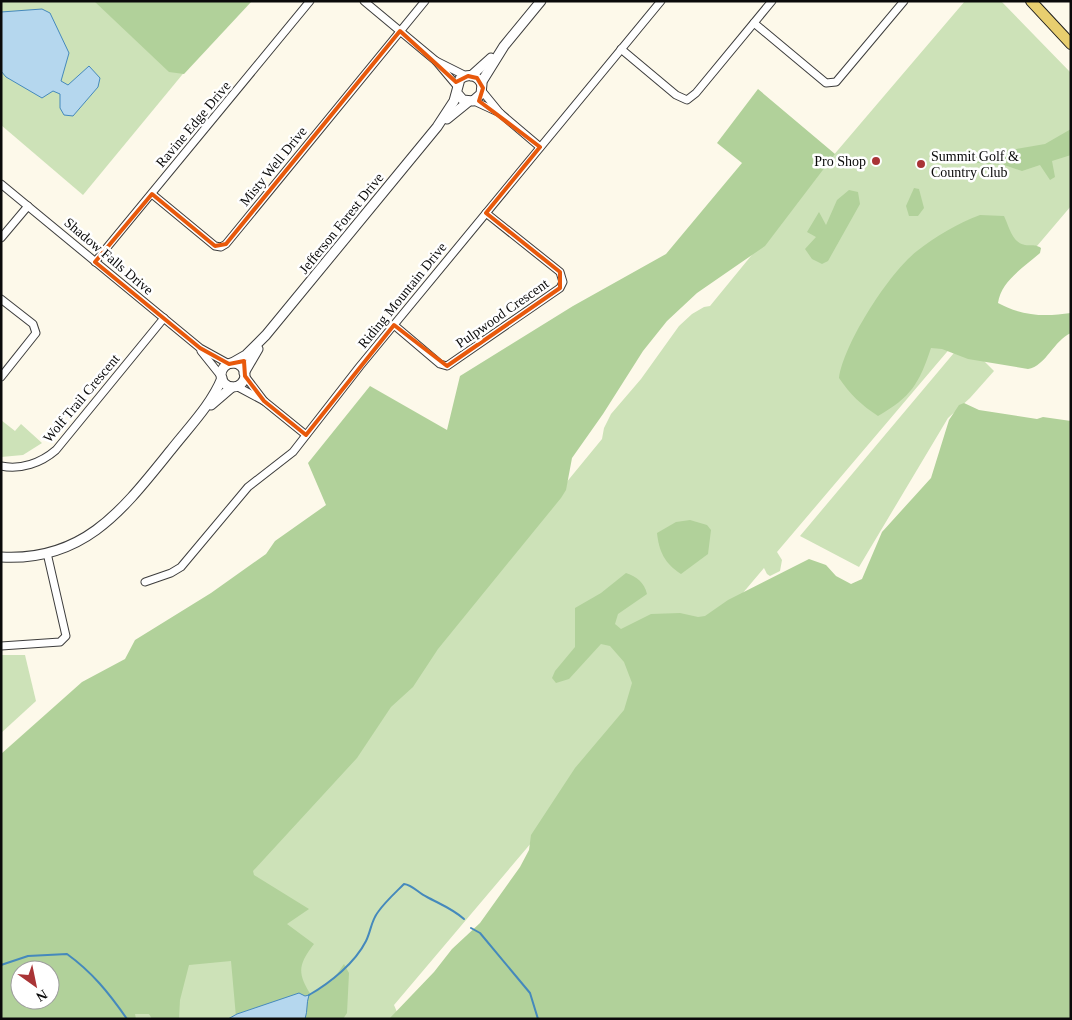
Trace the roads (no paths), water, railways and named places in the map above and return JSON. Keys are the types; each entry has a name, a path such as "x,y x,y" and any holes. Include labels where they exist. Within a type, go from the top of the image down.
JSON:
{"main road":[{"path":"1031,1 1071,44"}],"street":[{"name":"Ravine Edge Drive","path":"96,262 310,1"},
{"path":"364,1 436,61 457,90 460,98 500,113"},
{"path":"400,31 425,1"},
{"path":"457,90 460,79 482,69 504,46 541,1"},
{"name":"Riding Mountain Drive","path":"145,582 171,573 181,567 248,487 285,460 661,1"},
{"path":"621,50 676,95 687,100 696,93 772,1"},
{"path":"754,23 826,83 832,84 836,82 904,1"},
{"name":"Misty Well Drive","path":"152,194 214,246 226,244 400,31"},
{"path":"471,101 482,87 504,46"},
{"path":"436,61 469,76 482,87 500,113 540,147"},
{"name":"Jefferson Forest Drive","path":"231,364 246,355 266,336 437,127 457,90"},
{"name":"Jefferson Forest Drive","path":"437,127 471,101"},
{"name":"Shadow Falls Drive","path":"1,184 200,348 231,364"},
{"path":"1,238 28,206"},
{"name":"Pulpwood Crescent","path":"394,325 443,367 560,288 563,282 560,272 486,213"},
{"path":"1,299 33,324 36,333 1,377"},
{"name":"Wolf Trail Crescent","path":"1,466 17,467 35,463 56,450 164,318"},
{"name":"Jefferson Forest Drive","path":"244,375 266,336"},
{"name":"Shadow Falls Drive","path":"200,348 221,377"},
{"path":"201,413 221,377 223,368 231,364 242,367 244,375 264,401"},
{"path":"1,557 47,553 83,540 112,519 201,413 234,386 242,382 244,375"},
{"path":"221,377 225,384 234,386 264,401 306,435"},
{"path":"1,646 60,642 66,636 47,553"}],"water":[{"path":"42,9 50,13 69,53 61,81 68,85 89,66 100,78 98,87 73,116 64,115 60,108 60,94 53,91 42,98 6,77 1,71 1,12"},
{"path":"299,993 305,996 309,995 305,1019 228,1019 237,1014"}],"waterway":[{"path":"309,995 325,985 349,965 366,941 376,915 404,884 451,909 464,919"},
{"path":"471,928 480,933 530,993 538,1019"},
{"path":"1,965 28,956 67,954 100,984 127,1019"}],"place":[{"name":"Pro Shop","path":"876,161"},
{"name":"Summit Golf & Country Club","path":"921,164"}]}
